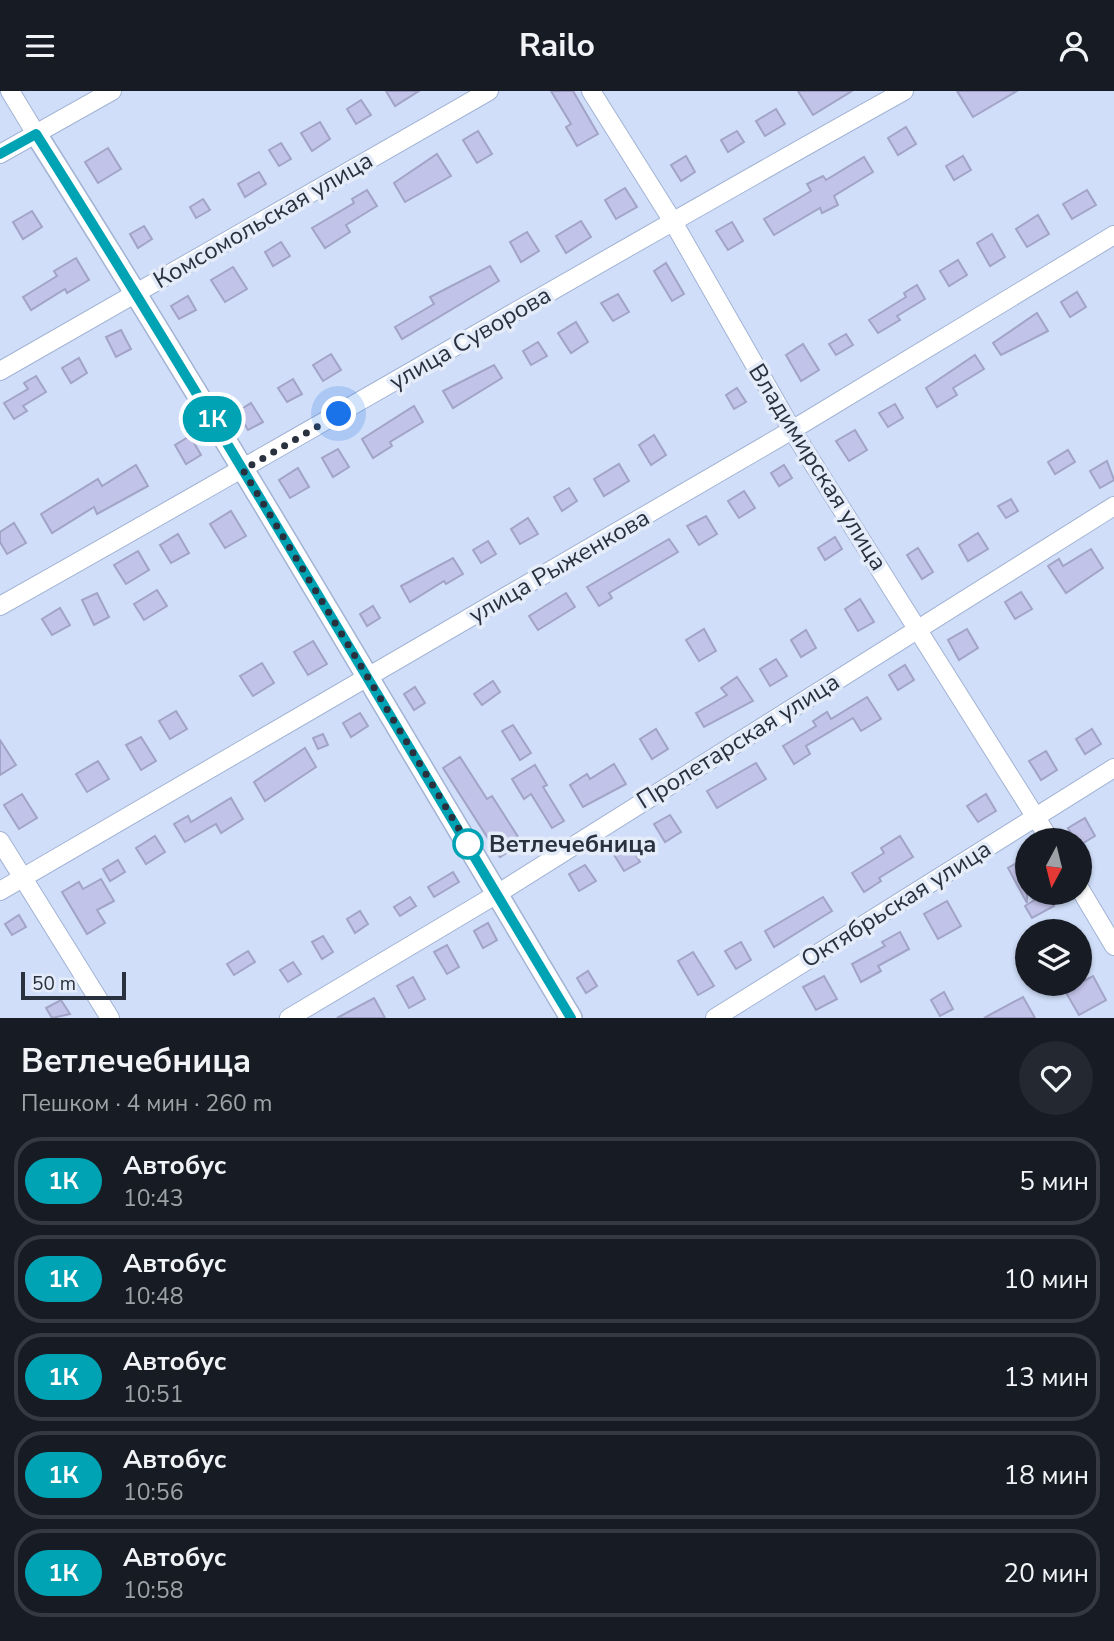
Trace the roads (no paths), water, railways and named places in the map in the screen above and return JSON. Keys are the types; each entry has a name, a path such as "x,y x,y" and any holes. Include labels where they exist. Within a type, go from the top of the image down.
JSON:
{"street":[{"path":"10,91 136,292 369,676 571,1018"},
{"path":"0,154 112,91"},
{"name":"Комсомольская улица","path":"0,371 489,91"},
{"name":"Владимирская улица","path":"591,91 672,220 792,430 1042,828"},
{"name":"улица Суворова","path":"0,606 243,470 672,220 904,91"},
{"name":"улица Рыженкова","path":"0,891 792,430 1114,235"},
{"name":"Пролетарская улица","path":"289,1018 497,894 1114,506"},
{"name":"Октябрьская улица","path":"715,1018 1114,768"},
{"path":"0,841 110,1018"},
{"path":"1089,905 1114,946"}],"place":[{"name":"Ветлечебница","path":"468,844"}]}
